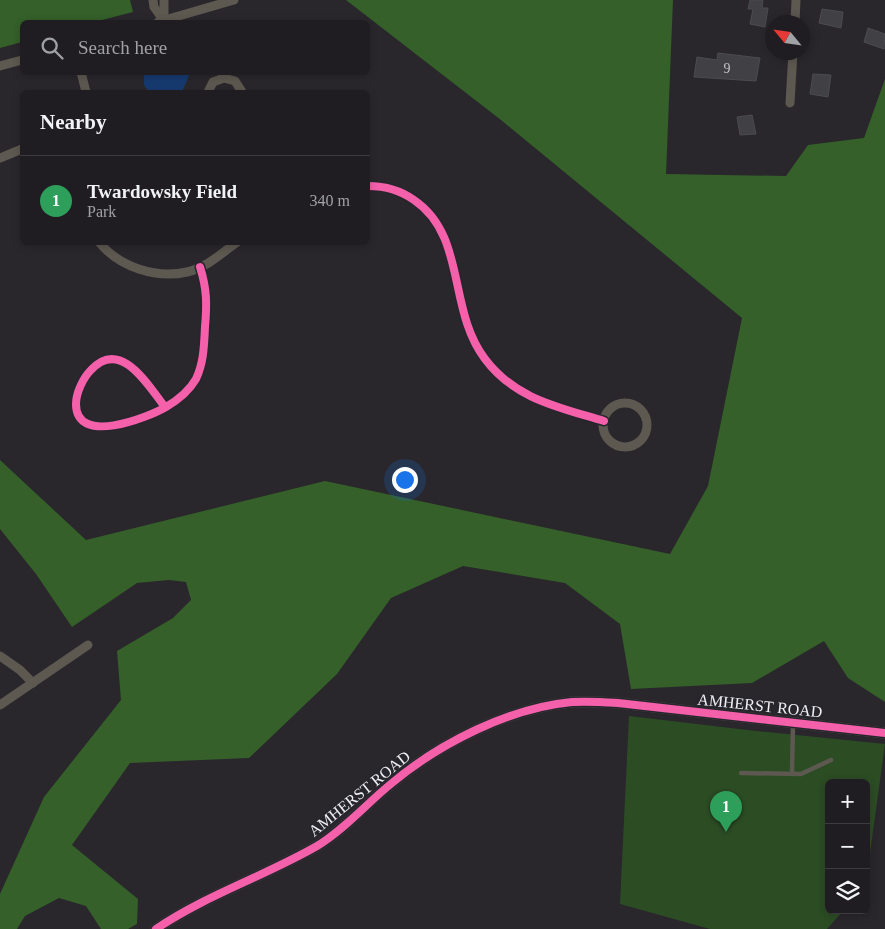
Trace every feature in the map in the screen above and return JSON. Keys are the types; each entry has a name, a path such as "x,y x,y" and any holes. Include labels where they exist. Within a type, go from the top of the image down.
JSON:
{"street":[{"path":"153,0 160,20"},
{"path":"161,20 164,0"},
{"path":"168,20 234,0"},
{"path":"795,15 796,0"},
{"path":"790,103 793,60"},
{"path":"0,66 20,61"},
{"path":"81,75 85,90"},
{"path":"209,90 213,82 221,78 227,78 238,84 241,90"},
{"path":"0,158 20,151"},
{"path":"370,186 397,191 416,202 433,216 448,246 467,327 479,350 501,376 519,390 538,400 604,420"},
{"path":"102,245 121,261 141,270 176,273 188,272 200,267 233,245"},
{"path":"165,407 134,369 124,362 112,359 102,362 90,371 82,383 76,404 80,418 88,424 116,426 134,422 165,407 184,394 191,386 202,363 208,299 200,267"},
{"path":"621,403 630,404 638,407 644,413 647,422 646,430 640,442 632,446 622,447 614,444 607,438 604,430 604,420 613,406 621,403"},
{"path":"0,706 88,645"},
{"path":"0,656 20,670 33,683"},
{"name":"AMHERST ROAD","path":"156,929 197,904 317,846 420,761 449,744 489,725 552,705 573,702 596,702 885,733"}],"lane":[{"path":"792,774 793,722"},
{"path":"741,774 801,774 831,760"}],"green space":[{"path":"0,0 130,0 133,12 102,20 20,20 20,43 0,48"},
{"path":"346,0 673,0 666,174 786,176 808,145 864,138 885,79 885,702 848,678 824,641 752,683 631,689 620,624 565,583 463,566 391,598 337,674 249,758 130,763 72,845 138,899 137,924 128,929 101,929 86,906 59,898 25,916 17,929 0,929 0,894 44,797 121,700 117,651 173,618 191,600 186,582 169,580 137,583 72,627 36,574 0,529 0,460 86,540 325,481 670,554 708,486 742,318 501,120"},
{"path":"629,716 885,744 870,853 870,779 825,779 825,914 840,914 827,929 710,929 620,904"}],"water":[{"path":"144,75 189,75 183,90 148,90 144,85"}],"building":[{"path":"750,0 763,0 762,8 768,8 767,15 765,15 765,27 750,24 753,9 748,9"},
{"path":"822,9 843,12 841,28 819,23"},
{"path":"868,28 885,34 884,49 864,42"},
{"path":"718,53 760,58 756,81 694,77 697,57 717,60"},
{"path":"813,74 831,75 828,97 810,94"},
{"path":"752,115 756,134 740,135 737,117"}],"cycle path":[{"path":"370,186 398,191 414,200 431,215 442,233 450,253 465,318 473,339 485,359 497,373 510,384 538,400 604,421"},
{"path":"165,407 133,369 123,362 113,359 102,361 88,373 76,400 79,417 87,424 99,426 114,425 157,412 175,401 187,391 196,379 203,353 206,304 204,282 200,267"},
{"path":"156,929 195,906 317,846 337,832 411,768 453,741 500,720 524,712 572,702 607,702 885,733"}],"place":[{"name":"Twardowsky Field","path":"726,832"}]}
